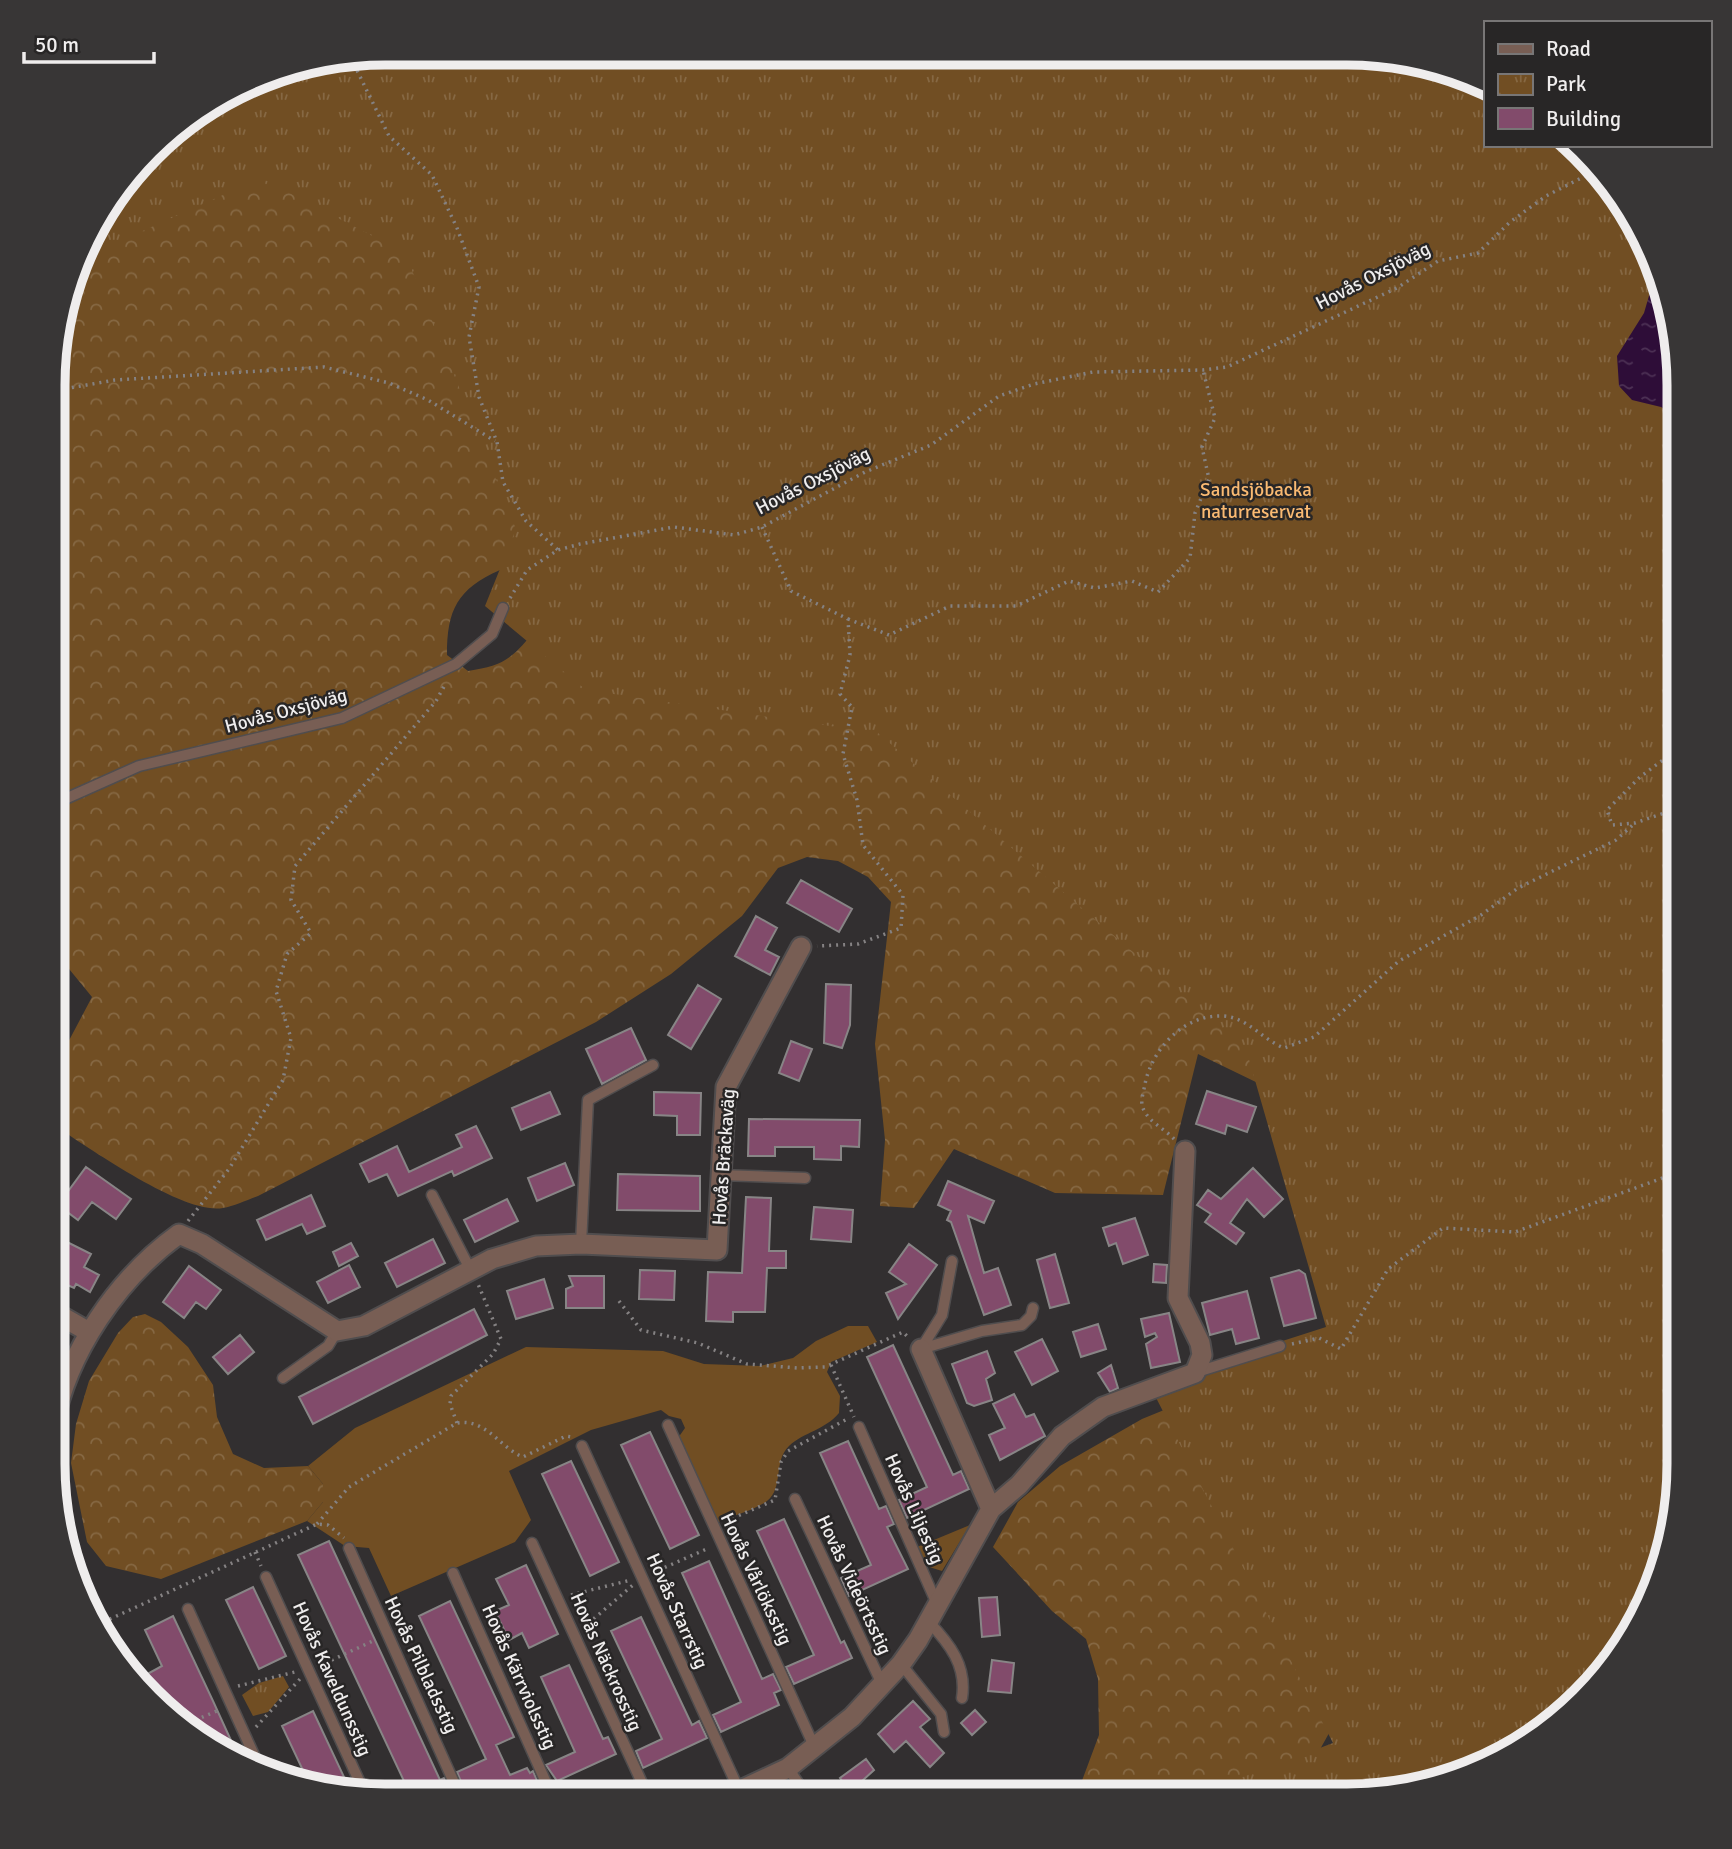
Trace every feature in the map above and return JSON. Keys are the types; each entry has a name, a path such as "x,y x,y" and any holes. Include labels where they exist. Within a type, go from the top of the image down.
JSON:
{"street":[{"name":"Hovås Bräckaväg","path":"337,1331 364,1326 470,1269 517,1250 581,1244 718,1250 726,1087 801,947"},
{"path":"753,1784 788,1768 852,1717 901,1664 991,1509 1019,1485 1062,1436 1103,1407 1195,1373 1202,1355 1200,1343 1178,1298 1185,1151"},
{"path":"65,1391 89,1332 151,1254 179,1234 202,1244 337,1331"},
{"path":"65,1318 89,1332"},
{"path":"920,1349 991,1509"}],"lane":[{"name":"Hovås Oxsjöväg","path":"65,799 139,766 342,718 456,664 492,634 503,608"},
{"path":"581,1244 588,1100 653,1065"},
{"path":"720,1175 805,1178"},
{"path":"432,1195 470,1269"},
{"path":"920,1349 942,1315 952,1261"},
{"path":"920,1349 982,1331 1022,1325 1027,1323 1034,1308"},
{"path":"282,1378 328,1346 337,1331"},
{"path":"1195,1373 1280,1346"},
{"name":"Hovås Vårlöksstig","path":"668,1425 814,1746"},
{"name":"Hovås Liljestig","path":"859,1427 932,1612 963,1672 962,1698"},
{"name":"Hovås Starrstig","path":"582,1446 643,1577 730,1784"},
{"name":"Hovås Videörtsstig","path":"795,1500 882,1684"},
{"name":"Hovås Näckrosstig","path":"532,1543 643,1784"},
{"name":"Hovås Pilbladsstig","path":"349,1548 455,1784"},
{"name":"Hovås Kärrviolsstig","path":"453,1573 547,1784"},
{"name":"Hovås Kaveldunsstig","path":"266,1577 360,1784"},
{"path":"188,1609 255,1756"},
{"path":"901,1664 941,1714 944,1732"},
{"path":"788,1768 799,1784"}],"path":[{"path":"355,66 389,136 432,175 466,252 479,287 469,337 479,397 497,442 503,482 526,522 558,550"},
{"name":"Hovås Oxsjöväg","path":"503,608 527,570 558,550 674,527 734,535 762,527 865,472 931,445 999,397 1034,384 1093,372 1203,370 1227,367 1397,288 1438,261 1478,253 1510,222 1546,196 1588,174"},
{"path":"65,389 116,380 324,367 389,383 428,400 497,442"},
{"path":"762,527 791,591 848,619 889,635 950,606 1016,606 1069,581 1094,588 1132,581 1158,592 1190,558 1195,513 1209,479 1202,447 1215,418 1203,370"},
{"path":"801,947 858,944 901,928 903,895 863,845 857,800 843,754 852,708 840,694 850,655 848,619"},
{"path":"179,1234 229,1169 283,1080 291,1038 276,991 287,954 311,933 291,900 295,866 436,701 456,664"},
{"path":"1667,757 1640,777 1607,810 1612,825 1635,823 1667,812"},
{"path":"1185,1151 1166,1130 1149,1119 1141,1103 1148,1066 1167,1039 1194,1023 1224,1016 1252,1026 1268,1041 1284,1048 1314,1037 1399,961 1481,915 1518,888 1616,840 1635,823"},
{"path":"1280,1346 1319,1338 1340,1349 1388,1269 1443,1228 1515,1232 1667,1176"},
{"path":"457,1423 450,1404 451,1396 494,1354 501,1339 470,1269"},
{"path":"619,1301 641,1330 653,1335 698,1343 727,1357 757,1365 798,1368 831,1365 903,1332 920,1349"},
{"path":"831,1365 859,1427"},
{"path":"713,1526 775,1500 781,1462 788,1451 805,1439 854,1416"},
{"path":"106,1621 317,1524 349,1487 457,1423 477,1425 523,1457 566,1436 578,1440 582,1446"},
{"path":"317,1524 335,1530 349,1548"},
{"path":"575,1635 643,1577"},
{"path":"246,1737 309,1670"},
{"path":"194,1721 231,1704"}],"green space":[{"name":"Sandsjöbacka naturreservat","path":"364,65 1368,65 1430,76 1484,96 1484,147 1667,1078 1667,1127 1301,1784 1081,1784 1099,1735 1098,1679 1086,1639 1052,1611 993,1547 1018,1502 1060,1466 1142,1419 1341,1338 1262,1085 1198,1054 1163,1195 1055,1193 954,1149 914,1208 880,1206 885,1140 875,1044 891,902 868,877 838,861 807,857 778,868 742,916 671,974 596,1022 258,1196 223,1208 206,1207 161,1191 65,1132 65,1048 92,997 65,964 67,343 76,302 89,263 119,207 144,174 174,144 207,119 243,98 282,82 323,71","holes":["500,570 532,634 518,650 497,664 468,671 447,655 449,625 457,603 474,585"]},
{"name":"Sandsjöbacka naturreservat","path":"364,65 1368,65 1430,76 1484,96 1484,147 1561,147 1588,174 1613,207 1643,263 1661,323 1667,364 1667,1485 1656,1547 1634,1606 1601,1659 1558,1705 1525,1730 1489,1751 1450,1767 1409,1778 1368,1784 1225,1784 1333,1743 1149,1384 1326,1327 1246,1049 878,733 586,690 485,606 516,529 405,253 261,178 94,253 119,207 144,174 174,144 207,119 243,98 282,82 323,71"},
{"path":"145,1314 161,1322 188,1347 213,1385 217,1417 233,1454 264,1468 308,1466 323,1484 323,1502 307,1521 161,1579 106,1566 87,1542 71,1463 76,1424 89,1381 118,1333 133,1317"},
{"path":"848,1326 868,1326 877,1342 831,1362 827,1372 840,1396 839,1413 801,1437 784,1452 775,1489 767,1501 716,1523 678,1438 685,1428 681,1419 669,1416 661,1410 591,1430 509,1471 531,1520 515,1542 391,1596 369,1548 345,1546 307,1521 323,1502 323,1484 308,1466 355,1428 526,1347 663,1351 704,1364 760,1366 793,1358 816,1341"},
{"path":"970,1525 942,1571 926,1566 917,1547"},
{"path":"283,1676 289,1687 268,1712 253,1716 242,1695 259,1683"},
{"name":"Sandsjöbacka naturreservat","path":"1019,1781 1056,1784 950,1784 956,1782"}],"water":[{"path":"1652,287 1665,343 1667,410 1632,400 1619,386 1617,356 1644,313"}],"building":[{"path":"801,880 852,909 839,932 787,903"},
{"path":"756,916 777,928 765,950 779,957 770,975 735,956"},
{"path":"826,984 851,985 850,1025 842,1048 824,1043"},
{"path":"698,985 721,999 691,1049 668,1035"},
{"path":"631,1028 646,1060 602,1084 586,1049"},
{"path":"791,1041 812,1049 799,1081 779,1073"},
{"path":"1207,1091 1256,1107 1247,1132 1227,1125 1225,1134 1196,1124"},
{"path":"550,1092 560,1114 521,1130 512,1108"},
{"path":"654,1092 701,1093 700,1135 677,1135 677,1116 654,1115"},
{"path":"749,1119 860,1120 859,1147 841,1146 841,1160 814,1159 814,1147 775,1147 775,1156 748,1156"},
{"path":"476,1126 492,1158 454,1176 452,1171 398,1196 387,1174 369,1182 360,1164 397,1146 409,1172 462,1147 456,1135"},
{"path":"565,1163 574,1185 537,1201 528,1178"},
{"path":"86,1167 131,1199 116,1219 92,1202 78,1220 65,1210 65,1196"},
{"path":"1253,1168 1283,1199 1264,1217 1247,1199 1230,1223 1244,1233 1236,1244 1205,1222 1211,1214 1197,1205 1208,1190 1221,1199"},
{"path":"618,1174 700,1176 700,1211 617,1210"},
{"path":"948,1181 994,1201 984,1223 968,1216 984,1273 998,1268 1011,1305 984,1315 951,1222 947,1220 951,1211 938,1205"},
{"path":"311,1195 325,1226 307,1234 302,1224 266,1240 257,1220"},
{"path":"746,1197 771,1198 769,1251 786,1251 786,1268 767,1268 765,1312 733,1312 733,1322 706,1321 708,1272 742,1273"},
{"path":"507,1199 518,1221 475,1242 464,1220"},
{"path":"814,1207 853,1210 851,1242 811,1239"},
{"path":"1135,1218 1148,1255 1123,1264 1116,1243 1109,1246 1103,1228"},
{"path":"433,1239 445,1263 397,1287 385,1263"},
{"path":"65,1241 91,1254 84,1267 99,1275 90,1292 76,1284 74,1288 65,1284"},
{"path":"351,1243 358,1256 339,1266 333,1252"},
{"path":"909,1244 937,1265 898,1319 886,1293 906,1284 889,1272"},
{"path":"1055,1254 1069,1303 1050,1308 1037,1260"},
{"path":"1154,1264 1167,1265 1166,1283 1153,1282"},
{"path":"349,1265 360,1287 328,1303 317,1282"},
{"path":"189,1266 221,1290 206,1309 196,1302 184,1318 163,1302"},
{"path":"640,1270 675,1271 674,1300 639,1299"},
{"path":"1299,1270 1305,1274 1316,1318 1284,1326 1271,1278"},
{"path":"569,1276 604,1276 604,1308 566,1308 566,1289 573,1286"},
{"path":"544,1279 553,1308 516,1319 507,1291"},
{"path":"1247,1291 1259,1338 1236,1344 1232,1329 1210,1335 1202,1303"},
{"path":"474,1309 487,1335 313,1424 299,1397"},
{"path":"1169,1313 1180,1362 1151,1368 1146,1344 1157,1337 1155,1333 1145,1337 1141,1319"},
{"path":"1098,1324 1106,1349 1081,1357 1073,1332"},
{"path":"240,1335 254,1352 228,1374 213,1357"},
{"path":"1042,1339 1058,1371 1032,1385 1015,1352"},
{"path":"893,1345 953,1475 961,1471 969,1489 907,1518 899,1500 927,1487 867,1357"},
{"path":"987,1351 995,1373 986,1379 992,1400 974,1406 967,1403 952,1364"},
{"path":"1111,1365 1118,1388 1110,1392 1098,1373"},
{"path":"1014,1394 1026,1417 1034,1414 1045,1436 1000,1460 989,1435 1005,1428 993,1404"},
{"path":"650,1432 699,1535 670,1549 621,1445"},
{"path":"848,1441 879,1509 886,1506 894,1524 887,1527 908,1569 849,1596 841,1578 871,1565 820,1453"},
{"path":"571,1461 619,1562 590,1576 542,1474"},
{"path":"784,1519 841,1643 844,1641 852,1658 794,1684 786,1667 814,1655 757,1531"},
{"path":"329,1541 440,1780 444,1778 447,1784 405,1784 298,1555"},
{"path":"709,1561 762,1679 773,1674 781,1690 774,1693 779,1705 721,1732 713,1715 741,1702 682,1573"},
{"path":"526,1565 558,1634 529,1648 522,1633 509,1640 495,1611 509,1605 496,1579"},
{"path":"253,1587 286,1656 259,1669 226,1600"},
{"path":"997,1597 1000,1635 982,1637 979,1598"},
{"path":"450,1601 514,1737 496,1745 510,1775 527,1768 530,1773 533,1771 538,1783 462,1784 457,1772 486,1759 419,1616"},
{"path":"173,1616 233,1746 190,1718 145,1676 162,1666 145,1630"},
{"path":"641,1617 692,1725 699,1721 707,1738 643,1768 636,1751 662,1739 611,1631"},
{"path":"992,1660 1014,1663 1011,1693 988,1691"},
{"path":"569,1665 603,1739 608,1737 616,1754 557,1781 546,1765 575,1752 541,1677"},
{"path":"913,1701 930,1719 920,1727 944,1753 930,1767 906,1741 894,1752 878,1734"},
{"path":"975,1710 986,1722 972,1735 961,1723"},
{"path":"313,1711 346,1782 304,1774 282,1726"},
{"path":"866,1759 874,1770 859,1784 844,1784 840,1778"}]}
